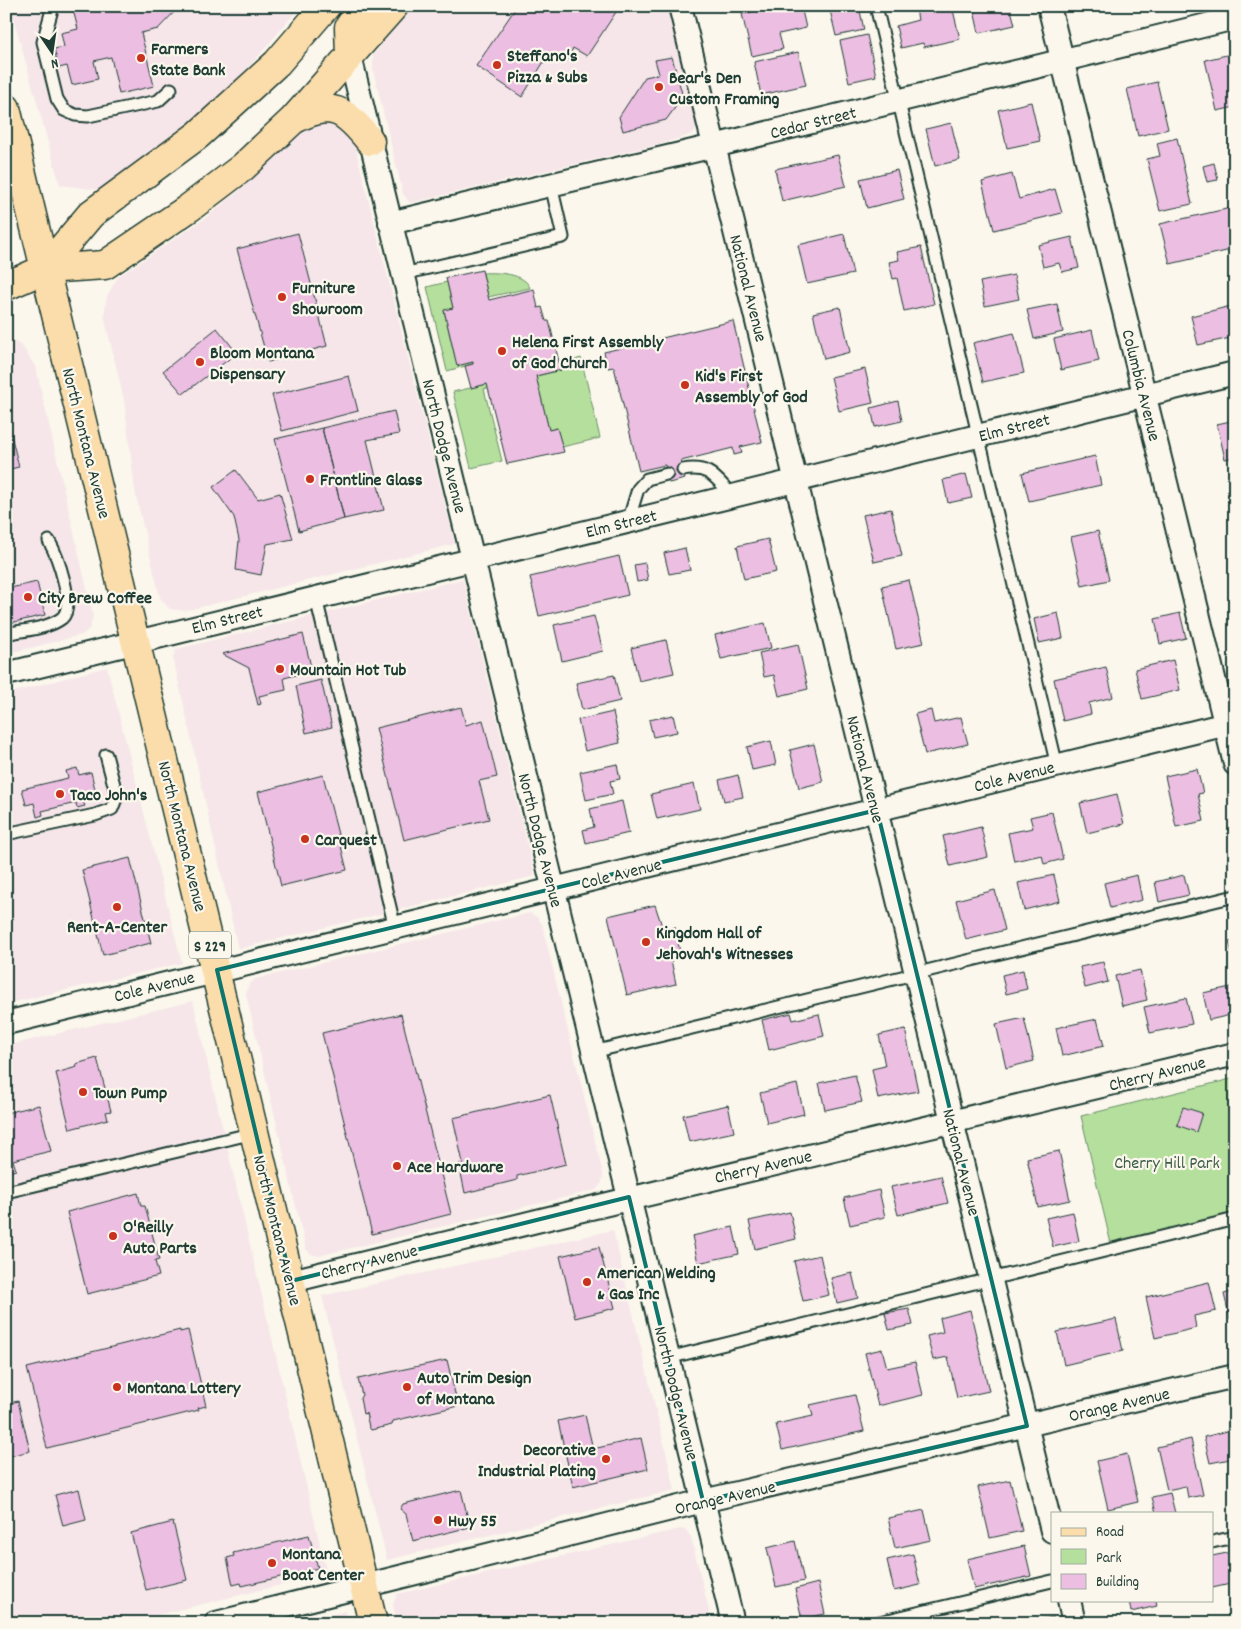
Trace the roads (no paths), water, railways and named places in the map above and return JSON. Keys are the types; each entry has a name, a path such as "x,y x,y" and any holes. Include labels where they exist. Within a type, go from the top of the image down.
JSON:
{"main road":[{"path":"45,269 91,214 198,135 277,63 326,6"},
{"path":"350,56 349,27 364,6"},
{"path":"6,286 45,269 105,265 189,208 243,167 293,120 394,6"},
{"name":"North Montana Avenue","path":"6,108 12,161 45,269 373,1623"},
{"path":"293,120 309,112 321,109 336,110 351,118 370,141"}],"street":[{"name":"National Avenue","path":"680,6 1051,1527"},
{"name":"Columbia Avenue","path":"1049,6 1144,395 1230,723 1235,764"},
{"name":"Cedar Street","path":"390,223 900,101 1235,18"},
{"name":"North Dodge Avenue","path":"350,56 733,1623"},
{"name":"Elm Street","path":"6,674 1235,373"},
{"name":"Cole Avenue","path":"6,1023 1230,723"},
{"name":"Cherry Avenue","path":"291,1281 629,1197 952,1123 1235,1054"},
{"name":"Orange Avenue","path":"216,1623 703,1501 1235,1376"},
{"path":"1069,1602 1074,1623"}],"lane":[{"path":"53,6 43,42 57,99 64,110 75,115 88,116 158,101 171,90"},
{"path":"876,6 1057,766"},
{"path":"1233,6 1235,14"},
{"path":"403,274 563,237 551,185"},
{"path":"683,470 697,468 709,472 733,496"},
{"path":"628,522 638,489 647,478 667,474"},
{"path":"6,634 52,623 64,617 69,605 57,556 49,541"},
{"path":"316,598 395,928"},
{"path":"6,834 95,815 112,809 117,796 106,755"},
{"path":"593,1052 1235,896"},
{"path":"6,1192 254,1133"},
{"path":"668,1358 1235,1219"},
{"path":"1214,1542 1235,1537"},
{"path":"875,1623 1051,1581"}],"place":[{"name":"Farmers State Bank","path":"141,58"},
{"name":"Steffano's Pizza & Subs","path":"497,65"},
{"name":"Bear's Den Custom Framing","path":"659,87"},
{"name":"Furniture Showroom","path":"282,297"},
{"name":"Helena First Assembly of God Church","path":"502,351"},
{"name":"Bloom Montana Dispensary","path":"200,362"},
{"name":"Kid's First Assembly of God","path":"685,385"},
{"name":"Frontline Glass","path":"310,479"},
{"name":"City Brew Coffee","path":"28,597"},
{"name":"Mountain Hot Tub","path":"280,669"},
{"name":"Taco John's","path":"60,794"},
{"name":"Carquest","path":"305,839"},
{"name":"Rent-A-Center","path":"117,907"},
{"name":"Kingdom Hall of Jehovah's Witnesses","path":"646,942"},
{"name":"Town Pump","path":"83,1092"},
{"name":"Ace Hardware","path":"397,1166"},
{"name":"O'Reilly Auto Parts","path":"113,1236"},
{"name":"American Welding & Gas Inc","path":"587,1282"},
{"name":"Montana Lottery","path":"117,1387"},
{"name":"Auto Trim Design of Montana","path":"407,1387"},
{"name":"Decorative Industrial Plating","path":"606,1459"},
{"name":"Hwy 55","path":"438,1520"},
{"name":"Montana Boat Center","path":"272,1563"}],"park label":[{"name":"Cherry Hill Park","path":"1167,1162"}]}
